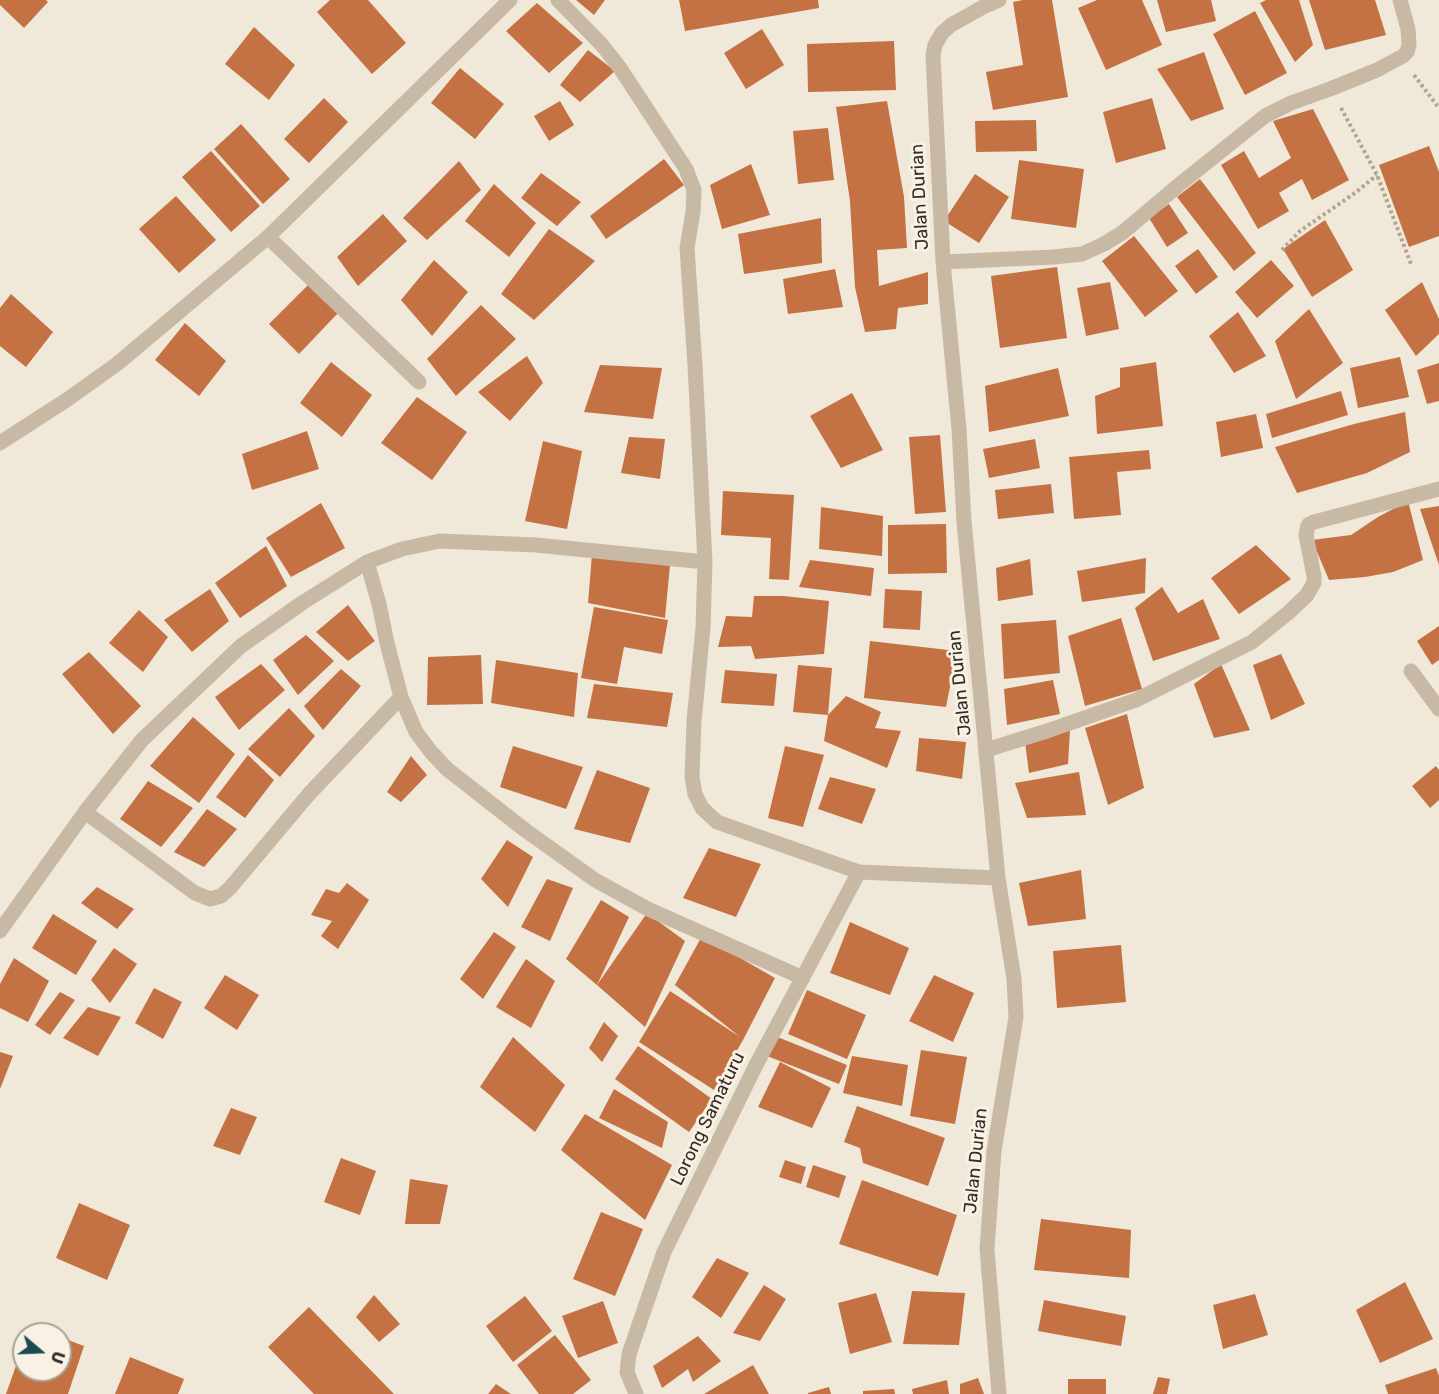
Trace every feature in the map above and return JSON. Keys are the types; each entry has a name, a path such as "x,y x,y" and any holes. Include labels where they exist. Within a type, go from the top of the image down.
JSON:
{"street":[{"path":"0,443 117,364 268,237 510,0"},
{"path":"558,0 602,45 620,68 686,169 694,190 687,248 705,562 703,628 694,721 692,777 695,794 702,808 717,822 859,872 998,878"},
{"name":"Jalan Durian","path":"999,0 951,25 942,33 935,45 933,55 943,262 960,429 963,522 998,878 1014,980 1016,1017 994,1150 987,1249 999,1394"},
{"path":"943,262 1082,254 1104,244 1122,233 1265,116 1401,58 1410,45 1400,0"},
{"path":"268,237 419,382"},
{"path":"986,750 1136,700 1252,642 1307,595 1314,583 1306,535 1308,525 1439,489"},
{"path":"0,931 84,812 142,740 241,646 302,603 367,562 402,549 440,541 536,545 705,562"},
{"path":"367,562 401,697 416,732 430,752 447,769 595,880 648,909 802,978"},
{"path":"1411,671 1439,708"},
{"path":"84,812 195,893 210,898 221,896 309,794 401,697"},
{"name":"Lorong Samaturu","path":"636,1394 627,1372 629,1354 664,1252 756,1065 859,872"}],"path":[{"path":"1401,58 1439,108"},
{"path":"1330,89 1377,175 1411,264"},
{"path":"1282,250 1300,231 1377,175"}],"building":[{"path":"0,0 46,0 48,2 24,28 0,5"},
{"path":"330,0 368,0 406,43 372,74 317,12"},
{"path":"576,0 605,0 594,15"},
{"path":"679,0 818,0 819,8 685,31"},
{"path":"1052,0 1068,97 993,110 986,72 1023,65 1013,2"},
{"path":"1097,0 1142,0 1162,45 1106,70 1078,8"},
{"path":"1157,0 1211,0 1216,21 1166,32"},
{"path":"1266,0 1299,0 1313,45 1295,62 1260,3"},
{"path":"1309,0 1375,0 1386,35 1325,50"},
{"path":"537,3 583,43 549,73 506,31"},
{"path":"1255,11 1287,73 1245,95 1213,34"},
{"path":"254,27 295,65 269,100 225,64"},
{"path":"762,29 784,65 746,89 724,53"},
{"path":"894,41 896,90 808,92 807,44"},
{"path":"588,50 615,71 580,102 560,85"},
{"path":"1204,52 1224,109 1191,121 1157,69"},
{"path":"460,68 504,104 475,139 431,103"},
{"path":"324,98 348,122 309,163 284,139"},
{"path":"1152,98 1166,149 1116,163 1103,112"},
{"path":"560,101 574,125 549,141 534,116"},
{"path":"887,101 904,197 907,248 877,250 879,286 928,272 928,304 898,308 896,329 865,332 855,287 850,201 836,107"},
{"path":"1313,109 1349,180 1312,200 1302,179 1279,193 1289,211 1258,229 1221,165 1244,151 1259,178 1291,158 1273,121"},
{"path":"1036,120 1037,151 976,152 975,121"},
{"path":"241,124 290,179 263,204 214,149"},
{"path":"828,128 834,180 798,184 793,131"},
{"path":"1429,146 1439,172 1439,236 1409,247 1379,165"},
{"path":"211,151 260,206 231,232 182,177"},
{"path":"664,159 684,185 606,239 590,216"},
{"path":"1019,160 1084,169 1076,228 1011,219"},
{"path":"459,161 481,190 427,240 403,218"},
{"path":"751,164 770,215 722,229 710,185"},
{"path":"541,173 581,202 557,226 521,198"},
{"path":"975,174 1009,197 979,243 944,221"},
{"path":"1200,179 1256,253 1234,271 1177,197"},
{"path":"494,184 536,223 509,257 465,221"},
{"path":"176,196 216,240 179,273 139,229"},
{"path":"1169,204 1188,233 1167,247 1149,218"},
{"path":"383,214 407,241 358,286 337,257"},
{"path":"821,218 822,263 744,274 738,234"},
{"path":"1325,220 1353,270 1312,297 1283,249"},
{"path":"549,229 595,261 534,320 501,294"},
{"path":"1134,236 1178,291 1145,317 1102,261"},
{"path":"1198,249 1218,277 1196,294 1175,266"},
{"path":"434,260 468,292 432,336 401,300"},
{"path":"1271,260 1294,286 1257,318 1235,292"},
{"path":"1057,267 1067,338 1000,348 991,276"},
{"path":"835,269 843,307 788,314 783,279"},
{"path":"1110,282 1119,329 1086,336 1077,288"},
{"path":"1422,282 1439,319 1439,334 1416,356 1385,310"},
{"path":"309,284 338,313 299,354 269,324"},
{"path":"11,294 53,332 26,367 0,346 0,308"},
{"path":"481,305 516,339 456,396 427,359"},
{"path":"1309,309 1343,363 1296,399 1275,341"},
{"path":"1238,312 1266,356 1234,373 1209,336"},
{"path":"185,323 226,361 199,396 155,360"},
{"path":"527,356 543,383 510,421 478,392"},
{"path":"1400,357 1409,397 1358,408 1350,368"},
{"path":"331,362 372,395 342,437 300,403"},
{"path":"1156,362 1163,426 1097,434 1095,396 1120,387 1120,368"},
{"path":"1439,363 1439,401 1427,404 1417,370"},
{"path":"600,365 662,368 653,419 584,412"},
{"path":"1058,368 1069,416 989,432 985,386"},
{"path":"1341,391 1348,415 1272,438 1266,414"},
{"path":"852,393 883,450 841,468 810,416"},
{"path":"417,397 467,432 432,480 381,443"},
{"path":"1405,412 1410,452 1367,473 1297,493 1275,447"},
{"path":"1256,414 1263,448 1221,457 1216,422"},
{"path":"307,431 319,469 252,490 242,454"},
{"path":"940,435 946,512 915,514 909,437"},
{"path":"629,437 665,439 660,479 621,473"},
{"path":"1035,439 1040,468 989,478 983,449"},
{"path":"543,441 582,451 567,529 525,521"},
{"path":"1149,450 1151,469 1117,472 1121,515 1074,519 1069,457"},
{"path":"1051,484 1054,513 998,519 995,490"},
{"path":"723,491 794,495 789,580 769,579 771,538 721,535"},
{"path":"1408,501 1423,560 1393,572 1329,580 1312,540 1351,535"},
{"path":"321,503 345,548 291,577 266,538"},
{"path":"1439,506 1439,565 1420,509"},
{"path":"821,507 883,516 882,556 819,549"},
{"path":"946,524 947,573 888,574 888,525"},
{"path":"1256,545 1291,579 1239,614 1211,578"},
{"path":"266,546 287,586 240,618 215,583"},
{"path":"592,554 670,565 665,618 588,603"},
{"path":"1146,558 1145,593 1082,602 1077,571"},
{"path":"1030,559 1033,595 998,601 996,568"},
{"path":"810,560 874,568 871,596 799,587"},
{"path":"1162,587 1178,613 1203,599 1220,639 1153,661 1135,608"},
{"path":"210,589 229,621 192,652 164,620"},
{"path":"885,589 922,591 920,630 883,628"},
{"path":"754,596 784,596 829,601 824,654 755,659 751,646 718,647 726,616 752,617"},
{"path":"348,605 375,641 348,661 316,632"},
{"path":"594,607 668,620 662,654 624,647 617,684 581,678"},
{"path":"139,610 168,637 143,672 109,643"},
{"path":"1121,618 1142,689 1085,706 1068,636"},
{"path":"1056,620 1060,673 1004,679 1001,624"},
{"path":"1439,626 1439,660 1432,665 1417,641"},
{"path":"306,635 334,661 298,695 273,660"},
{"path":"870,641 957,651 946,707 864,698"},
{"path":"89,652 141,706 113,734 62,674"},
{"path":"1281,654 1305,704 1271,720 1253,665"},
{"path":"481,655 483,704 427,705 428,657"},
{"path":"496,660 578,673 574,717 491,703"},
{"path":"261,664 285,690 239,730 215,697"},
{"path":"1221,664 1250,730 1214,738 1194,684"},
{"path":"798,665 832,668 828,715 793,712"},
{"path":"341,669 361,686 323,730 304,706"},
{"path":"725,670 777,674 774,706 721,703"},
{"path":"1053,680 1060,714 1007,725 1004,689"},
{"path":"594,684 673,693 667,727 587,718"},
{"path":"846,696 881,712 875,728 901,731 887,768 824,741 828,715"},
{"path":"289,708 315,736 280,777 248,749"},
{"path":"1127,714 1144,788 1108,805 1085,728"},
{"path":"193,717 235,754 199,803 150,766"},
{"path":"1070,730 1068,764 1029,773 1025,742"},
{"path":"919,738 966,742 962,779 916,771"},
{"path":"513,746 583,767 566,809 500,787"},
{"path":"785,746 824,755 803,827 768,818"},
{"path":"248,755 274,780 245,818 216,797"},
{"path":"411,756 427,775 401,802 387,792"},
{"path":"1436,766 1439,770 1439,800 1430,808 1412,786"},
{"path":"597,770 650,788 630,843 574,829"},
{"path":"1079,772 1086,815 1027,818 1015,783"},
{"path":"830,777 876,789 862,824 818,809"},
{"path":"148,781 193,808 161,847 120,819"},
{"path":"207,809 237,829 204,867 174,852"},
{"path":"507,840 533,857 508,907 481,879"},
{"path":"709,848 761,864 736,917 683,898"},
{"path":"1081,870 1086,919 1028,926 1019,883"},
{"path":"547,879 573,888 550,941 521,927"},
{"path":"347,883 369,900 338,949 321,936 332,921 311,915 326,889 339,893"},
{"path":"97,887 134,909 117,929 81,903"},
{"path":"601,900 629,917 597,985 566,959"},
{"path":"647,913 685,941 645,1027 597,985"},
{"path":"53,914 97,941 76,975 32,948"},
{"path":"850,922 909,948 890,995 830,973"},
{"path":"494,932 516,947 483,999 460,979"},
{"path":"702,936 775,978 714,1090 639,1042 670,991 740,1037 675,985"},
{"path":"1121,945 1126,1002 1057,1008 1053,951"},
{"path":"114,948 137,964 110,1003 91,980"},
{"path":"14,958 49,981 28,1022 0,1008 0,984"},
{"path":"526,959 555,981 531,1028 496,1007"},
{"path":"225,975 259,995 237,1030 204,1008"},
{"path":"934,975 974,993 953,1042 909,1021"},
{"path":"154,988 182,1002 163,1039 135,1023"},
{"path":"807,990 866,1015 847,1059 788,1034"},
{"path":"60,992 75,1000 50,1035 35,1025"},
{"path":"88,1007 121,1017 98,1056 63,1038"},
{"path":"604,1022 618,1036 602,1062 589,1048"},
{"path":"775,1036 847,1065 839,1084 767,1056"},
{"path":"513,1037 565,1085 535,1132 480,1087"},
{"path":"638,1046 712,1099 689,1132 615,1079"},
{"path":"921,1050 967,1057 955,1124 910,1116"},
{"path":"0,1052 13,1056 0,1089"},
{"path":"852,1056 908,1065 902,1106 843,1093"},
{"path":"780,1062 831,1088 812,1128 758,1107"},
{"path":"614,1089 668,1122 662,1148 599,1118"},
{"path":"857,1106 945,1138 928,1186 863,1163 860,1148 844,1142"},
{"path":"231,1108 257,1117 240,1155 213,1146"},
{"path":"585,1114 672,1165 645,1220 561,1150"},
{"path":"341,1158 376,1171 360,1215 324,1202"},
{"path":"785,1160 806,1167 801,1184 779,1177"},
{"path":"813,1165 846,1176 839,1198 806,1187"},
{"path":"410,1179 448,1185 440,1224 405,1224"},
{"path":"862,1180 957,1215 938,1276 839,1244"},
{"path":"79,1203 130,1225 107,1280 56,1258"},
{"path":"601,1212 643,1229 615,1296 573,1279"},
{"path":"1041,1219 1131,1230 1129,1278 1034,1270"},
{"path":"717,1258 749,1273 721,1318 692,1297"},
{"path":"1405,1282 1433,1339 1380,1363 1356,1310"},
{"path":"764,1285 786,1299 760,1341 733,1333"},
{"path":"912,1291 965,1293 959,1345 903,1344"},
{"path":"876,1293 892,1342 850,1354 838,1303"},
{"path":"1255,1294 1268,1335 1223,1349 1213,1305"},
{"path":"374,1295 400,1324 379,1342 356,1317"},
{"path":"525,1296 552,1331 513,1362 486,1326"},
{"path":"1044,1300 1126,1316 1121,1346 1038,1331"},
{"path":"603,1301 618,1343 578,1358 562,1316"},
{"path":"309,1307 394,1394 314,1394 268,1347"},
{"path":"555,1335 591,1380 573,1394 539,1394 517,1365"},
{"path":"698,1336 721,1361 693,1382 688,1369 662,1388 653,1366"},
{"path":"72,1342 84,1346 72,1382"},
{"path":"130,1357 184,1379 178,1394 115,1394"},
{"path":"753,1365 769,1394 704,1394"},
{"path":"1436,1368 1439,1376 1439,1394 1388,1394 1385,1385"},
{"path":"12,1377 12,1382 72,1382 68,1394 6,1394"},
{"path":"1158,1377 1170,1379 1167,1394 1153,1394"},
{"path":"978,1378 984,1394 960,1394 960,1384"},
{"path":"1068,1379 1106,1379 1106,1394 1068,1394"},
{"path":"947,1380 949,1394 913,1394 912,1389"},
{"path":"496,1384 511,1394 488,1394"},
{"path":"829,1387 831,1394 808,1394 808,1393"},
{"path":"894,1389 895,1394 863,1394 863,1391"}]}
